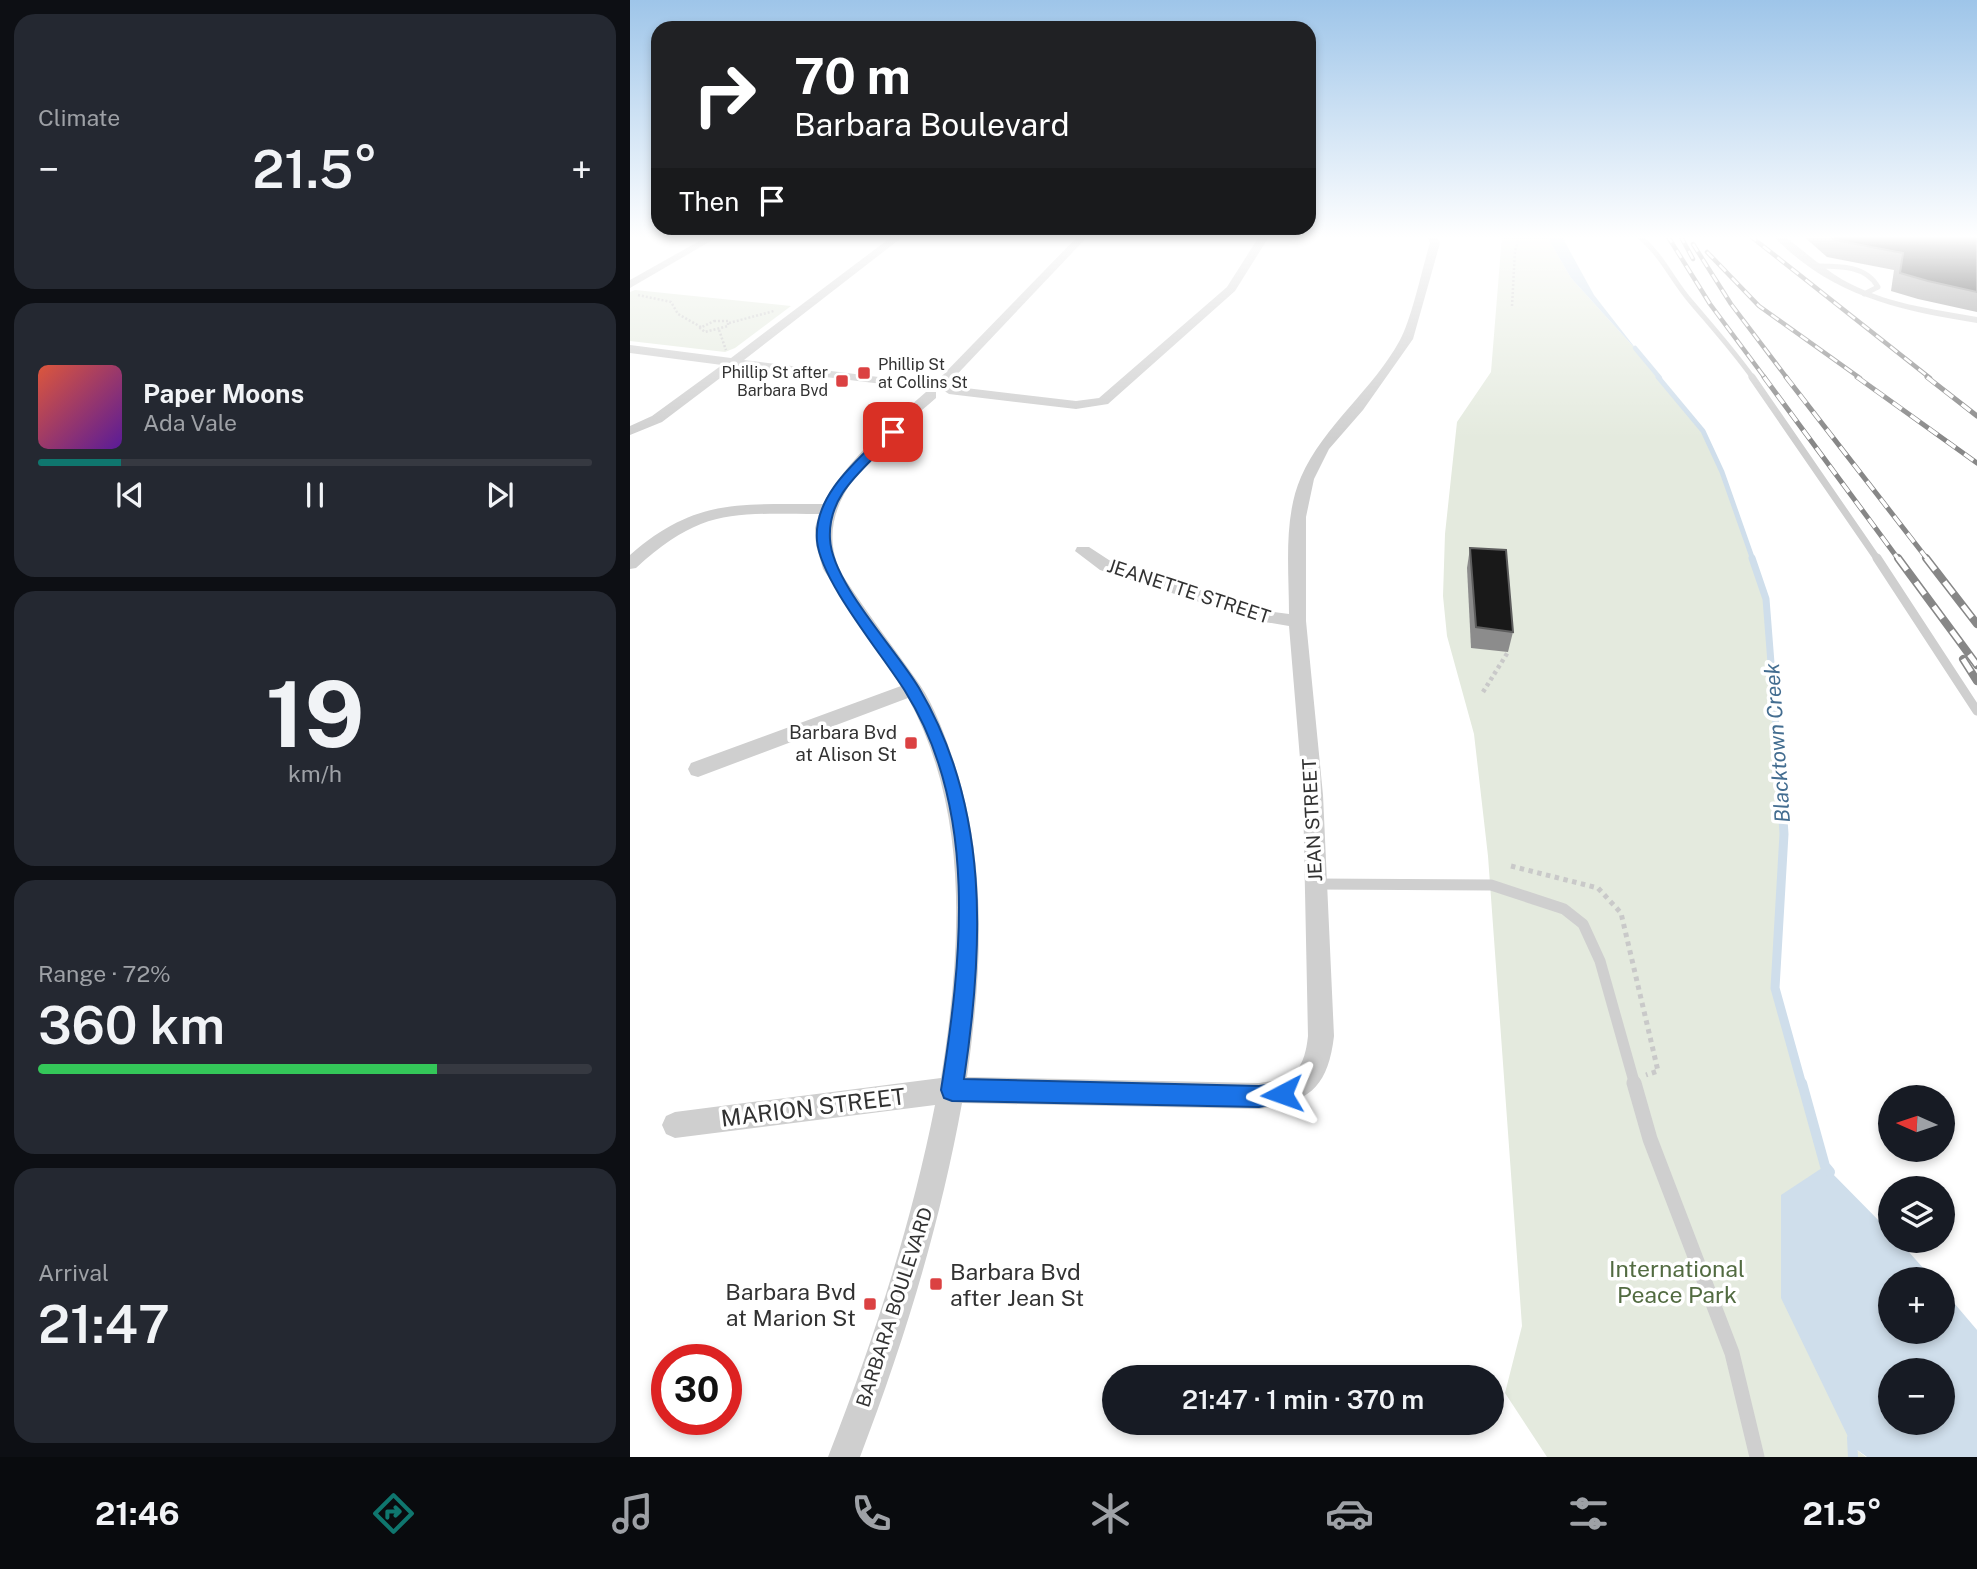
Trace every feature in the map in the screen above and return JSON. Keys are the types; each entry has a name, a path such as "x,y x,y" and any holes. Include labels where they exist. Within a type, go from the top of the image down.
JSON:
{"street":[{"path":"630,431 657,419 811,303"},
{"name":"BARBARA BOULEVARD","path":"844,1457 910,1270 925,1217 952,1090 964,1014 968,948 966,854 948,769 936,736 912,690 828,563 823,540 827,509 849,476 1018,303"},
{"path":"630,349 1076,405 1096,403 1111,394 1215,303"},
{"name":"JEAN STREET","path":"952,1090 1259,1096 1282,1094 1300,1086 1312,1075 1319,1061 1316,884 1313,795 1297,621 1298,517 1307,479 1323,448 1358,407 1407,339 1417,303"},
{"path":"1890,303 1977,320"},
{"path":"630,564 665,534 694,519 728,513 827,509"},
{"name":"JEANETTE STREET","path":"1083,551 1106,566 1265,617 1297,621"},
{"path":"698,769 912,690"},
{"name":"MARION STREET","path":"675,1125 952,1090"}],"lane":[{"path":"1693,303 1721,334 1822,475 1977,711"},
{"path":"1316,884 1490,886 1564,909 1583,924 1600,961 1650,1139 1732,1353 1758,1457"}],"path":[{"path":"672,303 678,314 705,332 719,330 729,323 784,308"},
{"path":"701,327 714,320 729,323"},
{"path":"719,330 733,363"},
{"path":"1483,692 1508,652"}],"green space":[{"path":"630,303 762,303 791,306 735,348 725,352 630,341"},
{"name":"International Peace Park","path":"1497,303 1594,303 1703,431 1722,472 1766,599 1784,834 1775,988 1825,1166 1853,1447 1866,1457 1547,1457 1505,1393 1522,1326 1488,856 1474,734 1447,636 1443,596 1445,534 1457,422 1491,372"}],"water":[{"path":"1594,303 1600,303 1640,354"},
{"path":"1825,1166 1878,1220 1878,1253 1910,1253 1922,1267 1878,1267 1878,1344 1955,1344 1955,1304 1977,1330 1977,1457 1867,1457 1853,1447 1781,1298 1781,1195"}],"building":[{"path":"1470,548 1506,550 1513,632 1476,627"}],"waterway":[{"name":"Blacktown Creek","path":"1635,348 1660,378"},
{"name":"Blacktown Creek","path":"1658,377 1703,431 1722,472 1753,560"},
{"name":"Blacktown Creek","path":"1752,558 1766,599 1781,791"},
{"name":"Blacktown Creek","path":"1781,789 1784,834 1775,988 1802,1085"},
{"name":"Blacktown Creek","path":"1802,1083 1825,1166 1830,1172"},
{"path":"1852,1438 1853,1457"}],"railway":[{"path":"1709,303 1765,378"},
{"path":"1730,303 1787,378"},
{"path":"1756,303 1860,378"},
{"path":"1835,303 1930,378"},
{"path":"1764,377 1899,560"},
{"path":"1786,377 1928,560"},
{"path":"1857,377 1977,463"},
{"path":"1927,377 1977,416"},
{"path":"1898,558 1977,665"},
{"path":"1926,558 1977,624"},
{"path":"1963,659 1977,681"}],"place":[{"name":"Phillip St at Collins St","path":"864,373"},
{"name":"Phillip St after Barbara Bvd","path":"842,381"},
{"name":"Barbara Bvd at Alison St","path":"911,743"},
{"name":"Barbara Bvd after Jean St","path":"936,1284"},
{"name":"Barbara Bvd at Marion St","path":"870,1304"}],"route":[{"path":"893,432 849,476 833,498 825,517 823,540 828,563 926,714 948,769 956,800 966,854 969,922 964,1014 952,1090 1259,1096 1282,1094"}]}
